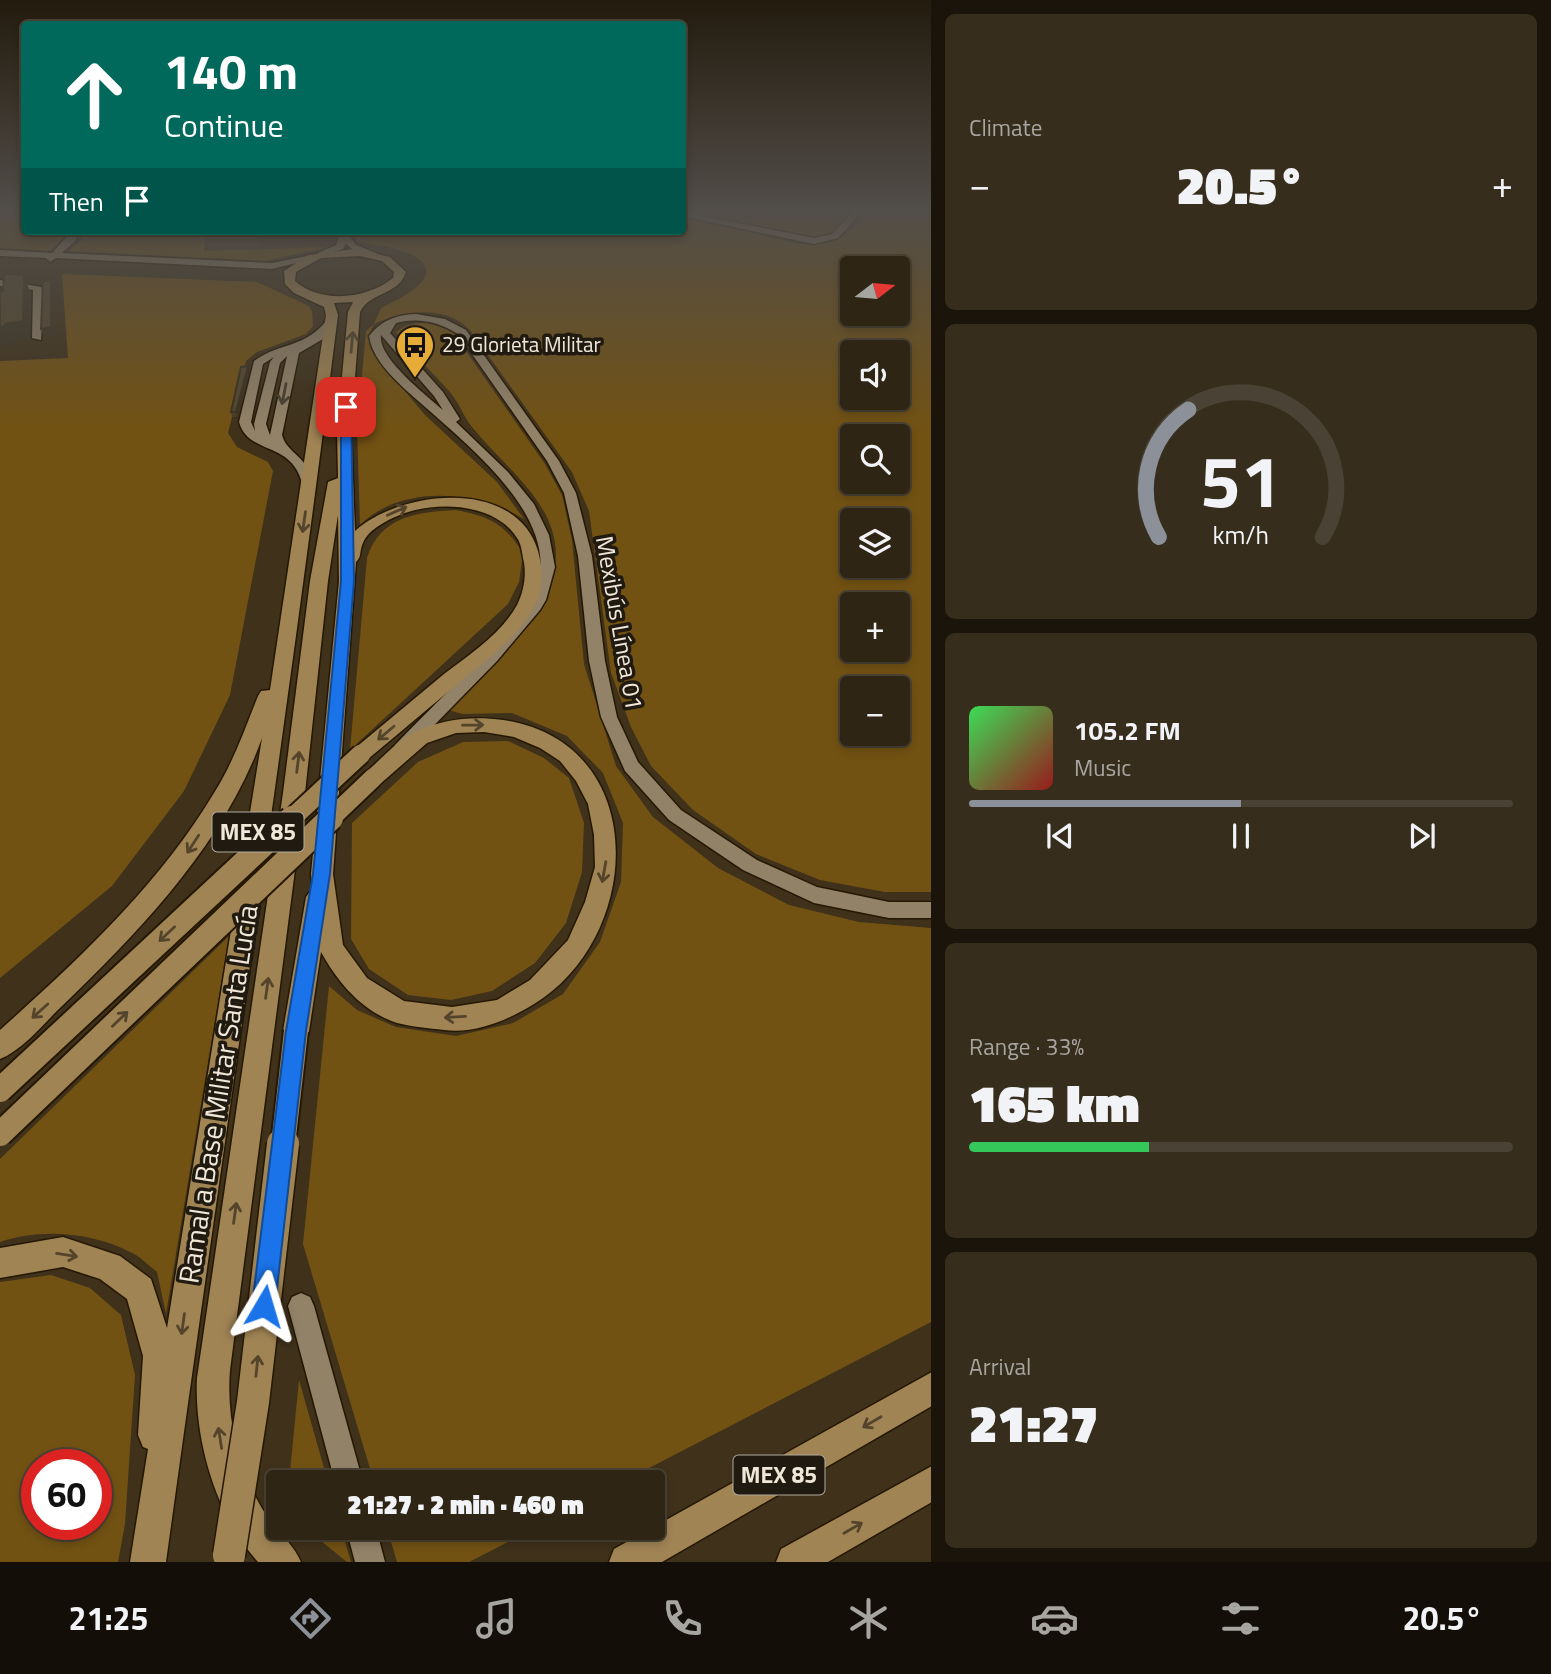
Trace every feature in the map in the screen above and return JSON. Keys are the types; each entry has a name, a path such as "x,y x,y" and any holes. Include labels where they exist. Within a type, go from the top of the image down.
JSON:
{"main road":[{"path":"0,1047 66,988 138,913 189,850 226,792 258,730 290,626 331,322 330,305 291,285"},
{"path":"283,1562 242,1511 222,1454 213,1395 218,1329 294,793 319,581 344,430 354,312 359,302 393,285"},
{"path":"312,296 340,299 370,296"},
{"path":"344,430 348,581"},
{"path":"0,1090 361,754 485,651 525,605 534,581 533,550 520,527 500,512 468,503 436,502 405,506 377,520 356,539 348,581 322,874 331,948 358,986 400,1012 452,1019 501,1011 539,988 577,947 597,902 606,867 605,835 599,804 584,776 567,757 547,743 518,730 484,725 456,726 420,738 373,779 0,1134"},
{"name":"Ramal a Base Militar Santa Lucía","path":"149,1559 225,1038 290,626"},
{"name":"MEX 85","path":"228,1562 253,1402 296,1031 322,874"},
{"path":"0,1263 63,1252 110,1267 140,1290 159,1356 149,1559"},
{"name":"MEX 85","path":"627,1562 931,1389"},
{"path":"794,1562 931,1484"}],"street":[{"path":"17,285 36,287 39,292 37,338"},
{"name":"Mexibús Línea 01","path":"392,322 429,318 443,321 462,332 553,461 570,493 578,521 597,660 609,717 631,766 675,814 750,865 814,895 889,910 931,910"},
{"path":"282,449 276,442 276,435 294,351 319,337 331,322"},
{"path":"373,779 506,641 538,600 547,569 546,548 537,524 513,484 461,431 422,400 376,349 374,336 378,330 392,322"},
{"path":"392,322 385,333 387,338 439,394 461,431"},
{"path":"309,342 289,349 275,362 260,424 267,442 303,464 309,488"},
{"path":"534,581 540,550 537,524"},
{"path":"301,1306 346,1470"},
{"path":"364,1540 370,1562"}],"shaded area":[{"path":"63,285 263,285 309,306 312,311 313,326 306,334 257,352 246,361 228,433 237,447 268,462 273,471 230,695 184,791 112,886 0,978 0,361 68,358"},
{"path":"419,285 840,285 840,326 910,326 910,285 931,285 931,892 885,892 820,880 756,854 693,810 651,766 631,727 611,673 589,511 572,472 470,330 448,316 411,313 374,324 381,308"},
{"path":"436,323 452,331 545,464 562,495 572,540 584,664 616,766 653,817 718,868 789,905 859,922 931,928 931,1322 645,1470 370,1470 303,1244 329,986 357,1010 396,1027 456,1036 513,1023 563,994 600,942 621,882 623,823 603,773 567,736 512,713 463,714 448,710 458,695 525,630 536,615 545,599 554,571 555,546 550,524 539,503 472,427 449,391 408,348 396,332 405,326"},
{"path":"374,324 370,332 371,349 377,358 425,415 497,482 524,519 484,502 440,496 397,502 360,525 357,429 366,331"},
{"path":"456,510 487,519 509,535 523,553 519,582 508,604 350,750 367,558 373,544 381,533 402,519 428,512"},
{"path":"508,741 544,758 569,778 584,823 582,872 566,923 535,963 492,991 451,1000 408,995 369,969 351,939 352,823 418,762 463,742"},
{"path":"229,936 166,1314 157,1272 137,1256 115,1245 66,1234 32,1235 0,1242 0,1159"},
{"path":"51,1275 90,1288 121,1315 135,1375 125,1524 118,1562 0,1562 0,1282"},
{"path":"299,1380 325,1470 290,1470"},
{"path":"320,1540 345,1540 351,1562 347,1562"},
{"path":"391,1540 512,1540 469,1562 397,1562"}],"building":[{"path":"3,285 24,285 23,321 0,327 0,291 3,291"},
{"path":"43,285 51,285 51,327 41,329"},
{"path":"248,366 236,412 231,412 241,367"}],"place":[{"name":"29 Glorieta Militar","path":"415,379"}],"route":[{"path":"264,1306 296,1031 322,874 348,581 344,430 346,407"}]}
